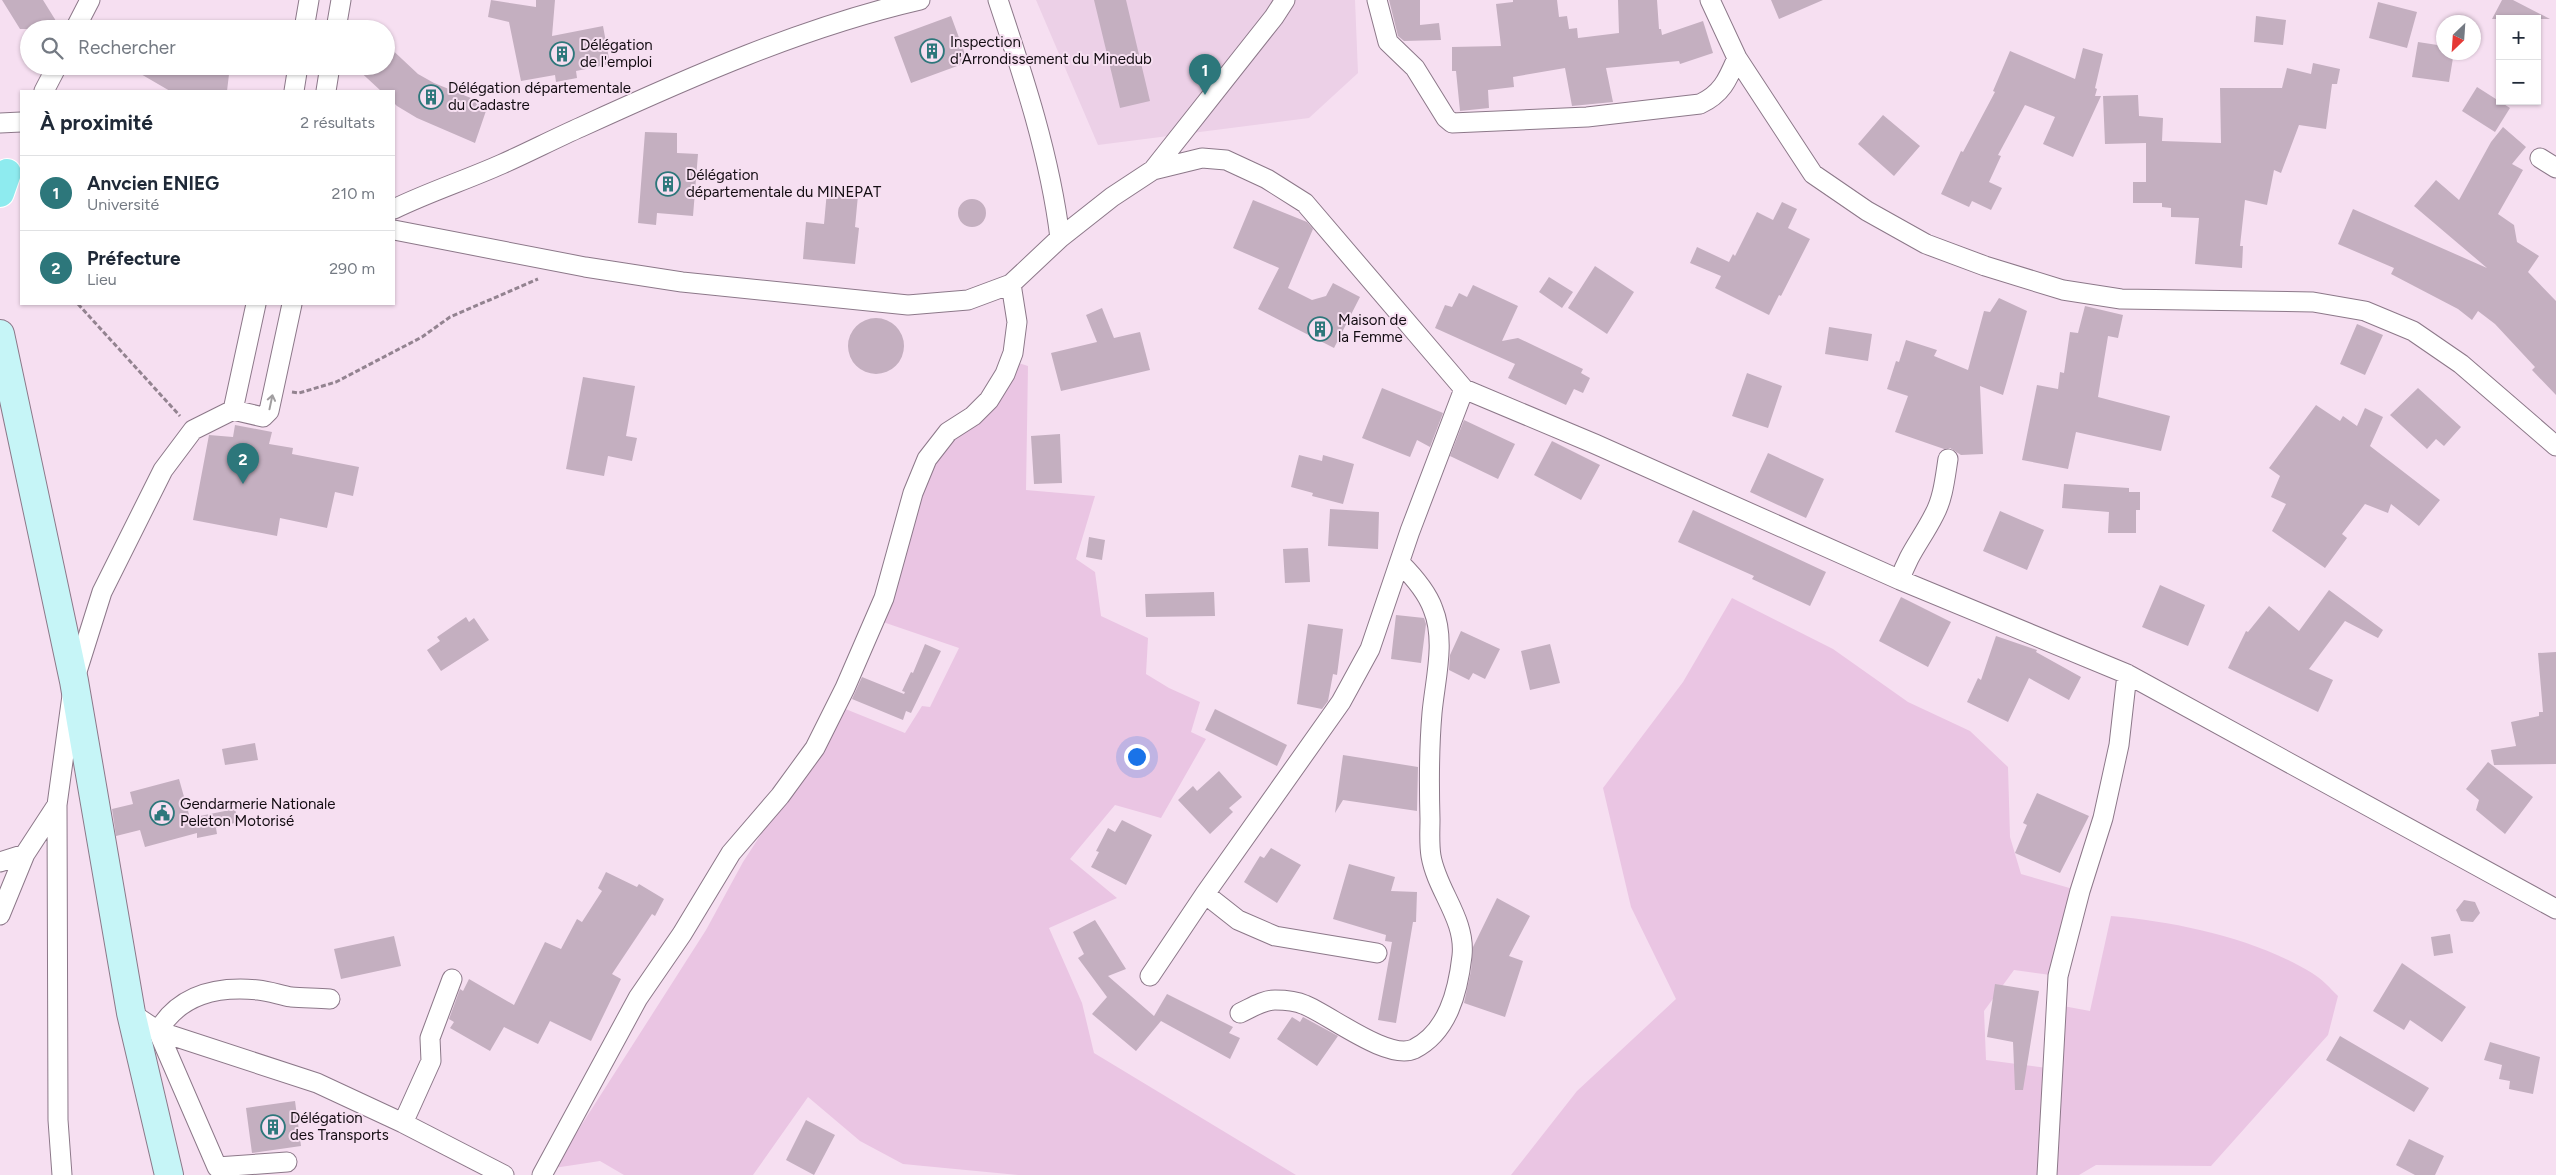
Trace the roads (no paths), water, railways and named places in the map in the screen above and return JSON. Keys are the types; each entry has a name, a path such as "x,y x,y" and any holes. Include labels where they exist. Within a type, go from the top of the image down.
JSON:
{"main road":[{"path":"0,334 74,681 132,1013 168,1175"}],"street":[{"path":"80,20 90,0"},
{"path":"306,20 309,0"},
{"path":"337,20 340,0"},
{"path":"395,209 502,164 581,127 720,67 810,32 879,10 920,0"},
{"path":"998,0 1036,121 1056,202 1060,238"},
{"path":"395,230 585,267 663,279 908,305 968,300 1011,284 1060,238 1112,197 1152,170 1274,17 1285,0"},
{"path":"1377,0 1388,42 1415,68 1446,118 1452,123 1587,117 1700,104 1713,98 1726,84 1737,58"},
{"path":"1710,0 1737,58 1813,174 1867,211 1926,244 1985,266 2064,290 2121,299 2314,302 2365,311 2413,331 2453,359 2556,446"},
{"path":"45,90 52,75"},
{"path":"294,90 297,75"},
{"path":"326,90 329,75"},
{"path":"0,124 20,127"},
{"path":"1152,170 1202,158 1226,160 1268,179 1305,203 1464,389 1595,444 1900,580 2127,674 2556,909"},
{"path":"2540,158 2556,168"},
{"path":"542,1175 638,998 682,934 731,853 780,796 815,748 845,688 884,598 913,493 927,459 948,432 973,416 989,400 1005,374 1013,353 1017,322 1011,284"},
{"path":"233,410 256,305"},
{"path":"62,1175 58,1120 57,805 74,681 102,592 164,470 193,430 233,410 266,416 292,305"},
{"path":"1150,976 1205,894 1341,702 1370,649 1464,389"},
{"path":"1900,580 1907,559 1935,514 1944,485 1948,459"},
{"path":"1240,1013 1274,1000 1290,1001 1320,1012 1370,1040 1396,1050 1412,1050 1429,1040 1438,1030 1450,1009 1462,957 1463,940 1458,922 1431,856 1430,753 1439,638 1434,609 1424,592 1400,563"},
{"path":"2047,1175 2058,976 2080,891 2103,818 2119,745 2127,674"},
{"path":"0,914 25,854 57,805"},
{"path":"0,862 25,854"},
{"path":"1205,894 1238,920 1276,936 1378,953"},
{"path":"403,1123 431,1061 430,1038 452,979"},
{"path":"158,1030 166,1017 173,1011 187,1000 205,992 257,990 292,997 330,999"},
{"path":"132,1013 158,1030 317,1083 403,1123 504,1175"},
{"path":"158,1030 217,1167 287,1162"}],"place":[{"name":"Inspection d'Arrondissement du Minedub","path":"932,51"},
{"name":"Délégation de l'emploi","path":"562,54"},
{"name":"Anvcien ENIEG","path":"1205,95"},
{"name":"Délégation départementale du Cadastre","path":"431,97"},
{"name":"Délégation départementale du MINEPAT","path":"668,184"},
{"name":"Maison de la Femme","path":"1320,329"},
{"name":"Préfecture","path":"243,484"},
{"name":"Gendarmerie Nationale Peleton Motorisé","path":"162,813"},
{"name":"Délégation des Transports","path":"273,1127"}]}
